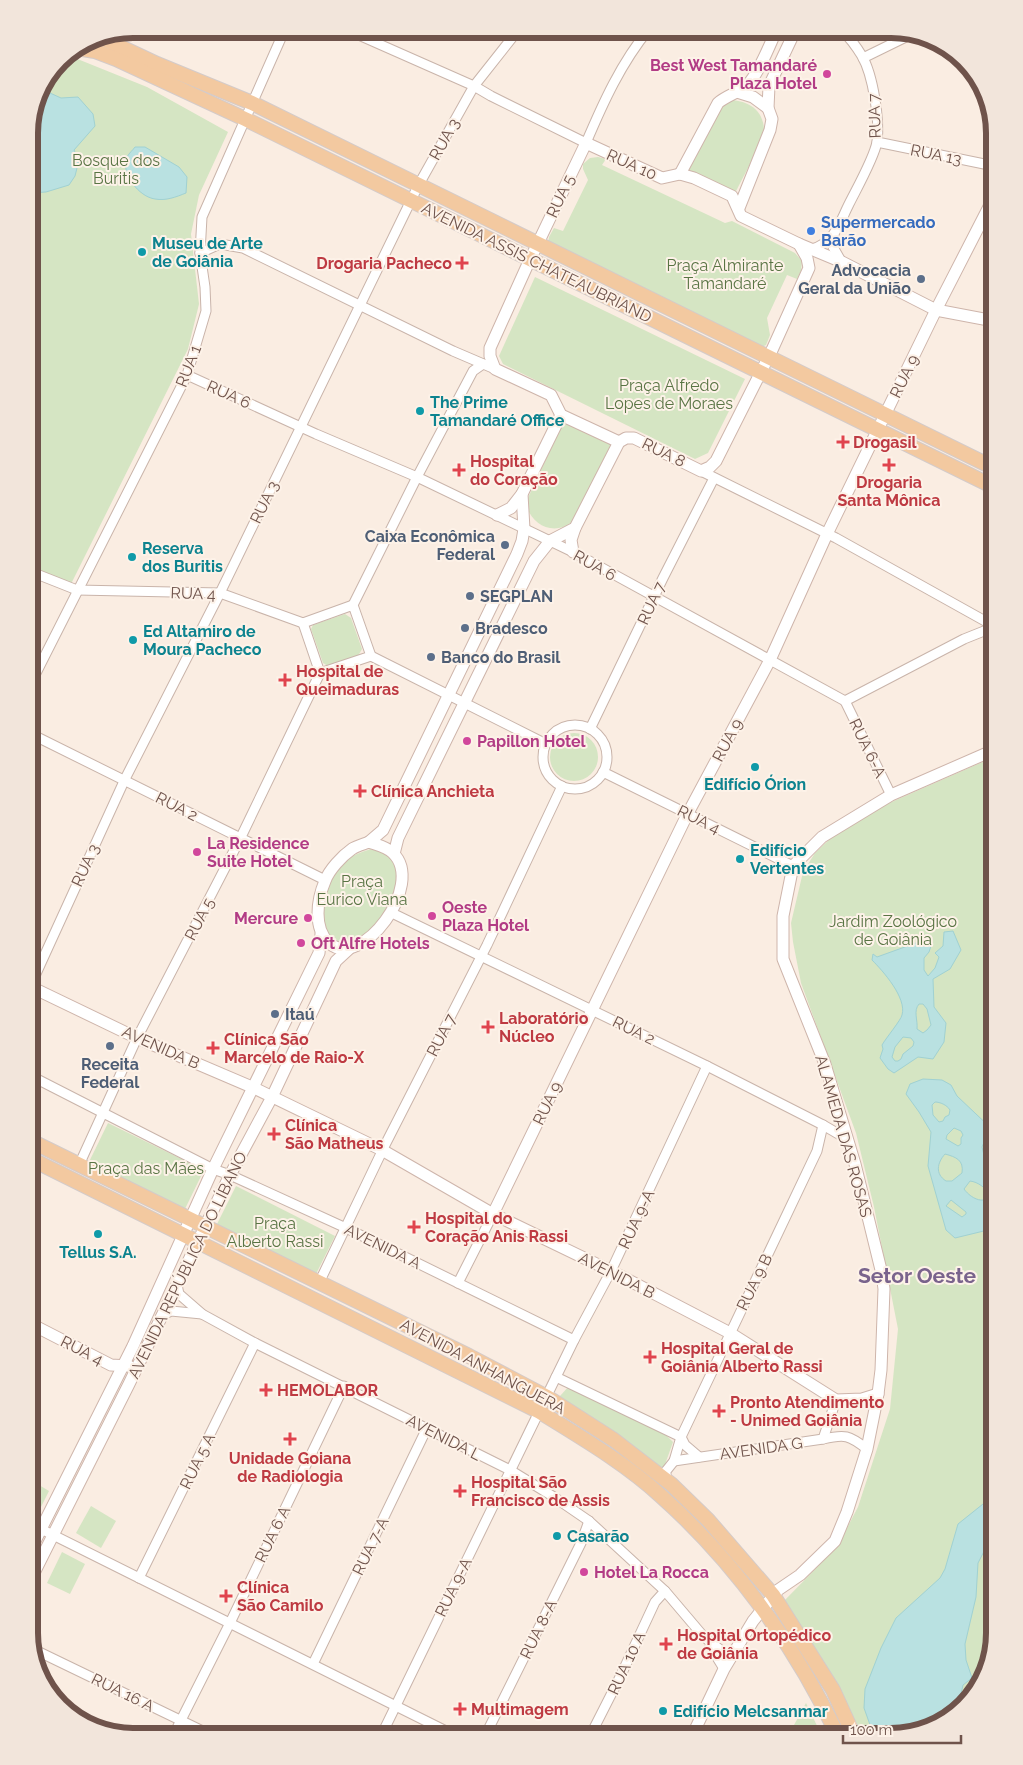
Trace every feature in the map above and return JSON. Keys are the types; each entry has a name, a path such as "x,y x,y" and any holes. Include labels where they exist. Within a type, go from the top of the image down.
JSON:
{"main road":[{"path":"680,174 718,103 726,96 737,92 748,84 754,76 773,38"},
{"path":"739,208 770,130 772,119 768,108 769,86 792,38"},
{"name":"AVENIDA ASSIS CHATEAUBRIAND","path":"108,41 157,64 252,103 986,464"},
{"name":"AVENIDA ASSIS CHATEAUBRIAND","path":"86,50 116,59 245,118 986,483"},
{"path":"737,92 753,97 768,108"},
{"name":"RUA 10","path":"586,143 662,178 680,174 726,192 732,196 741,216 842,262 936,310 986,319"},
{"name":"RUA 5","path":"495,369 490,356 490,348 586,143"},
{"name":"RUA 9","path":"493,1214 688,813 770,660 827,534 936,310 986,213"},
{"path":"701,471 710,467 716,461 768,357 809,268 807,258 799,244"},
{"path":"495,369 551,394 561,415 522,494 511,508 497,516"},
{"name":"RUA 8","path":"561,415 619,442 626,438 634,438 701,471"},
{"path":"573,552 571,540 575,528 619,442"},
{"path":"369,842 383,846 394,854 402,871 402,890 392,913 378,929 364,941 349,949 339,949 321,934 318,912 325,880 352,848 369,842 383,830 517,554 524,529 522,494"},
{"path":"394,854 398,838 534,561 550,541 575,528"},
{"path":"793,866 822,836 891,795 986,753"},
{"path":"411,770 427,778"},
{"name":"ALAMEDA DAS ROSAS","path":"696,1728 724,1669 762,1608 773,1595 800,1575 835,1541 847,1512 867,1449 881,1370 884,1289 855,1164 825,1064 783,959 783,916 793,866"},
{"name":"AVENIDA REPÚBLICA DO LÍBANO","path":"38,1535 122,1366 213,1169 319,952 321,934"},
{"name":"AVENIDA REPÚBLICA DO LÍBANO","path":"38,1566 138,1367 230,1175 272,1097 336,961 349,949"},
{"name":"AVENIDA B","path":"38,990 137,1038 254,1088 382,1150 493,1214 611,1271 730,1333 836,1400"},
{"name":"AVENIDA ANHANGUERA","path":"38,1144 547,1396 664,1475 727,1540 773,1595 833,1690 850,1728"},
{"name":"AVENIDA ANHANGUERA","path":"38,1162 540,1412 589,1442 626,1468 660,1495 687,1521 720,1556 762,1608 798,1661 834,1728"},
{"name":"RUA 4","path":"38,1328 111,1365 138,1367"},
{"path":"836,1400 862,1399 878,1394"}],"street":[{"name":"RUA 1","path":"38,669 187,375 206,311 200,253 202,218 281,38"},
{"name":"RUA 10","path":"365,38 474,86 586,143"},
{"name":"RUA 3","path":"38,967 125,779 220,593 418,186 474,86 512,38"},
{"name":"RUA 5","path":"586,143 606,96 639,38"},
{"name":"RUA 7","path":"812,249 825,244 834,234 864,175 877,142 877,114 873,86 863,58 848,38"},
{"path":"863,58 903,38"},
{"name":"RUA 13","path":"877,142 986,164"},
{"path":"834,234 832,247 842,262"},
{"path":"200,253 220,244 243,248 453,351 495,369"},
{"path":"371,656 320,673 303,623 353,605 472,370 482,364"},
{"name":"RUA 6","path":"187,375 417,477 573,552 654,598 844,700"},
{"name":"RUA 8","path":"701,471 827,534 986,622"},
{"name":"RUA 7","path":"590,729 714,478"},
{"path":"38,575 77,590"},
{"name":"RUA 4","path":"77,590 220,593 303,623"},
{"path":"353,605 371,656 546,744"},
{"path":"844,700 986,629"},
{"name":"RUA 5","path":"79,1164 137,1038 240,839 320,673"},
{"name":"RUA 6-A","path":"844,700 891,795"},
{"path":"570,725 580,725 590,729 598,734 607,752 607,762 603,772 598,780 590,786 581,789 571,789 562,786 547,773 543,753 546,744 551,735 570,725"},
{"name":"RUA 2","path":"38,736 325,880"},
{"name":"RUA 4","path":"603,772 793,866"},
{"name":"RUA 7","path":"319,1283 382,1150 482,956 562,786"},
{"name":"RUA 2","path":"392,913 707,1066 823,1125 847,1140"},
{"name":"RUA 9-A","path":"385,1727 574,1340 611,1271 707,1066"},
{"name":"AVENIDA A","path":"38,1080 213,1169 346,1228 574,1340"},
{"name":"RUA 9 B","path":"674,1461 680,1437 818,1151 823,1125"},
{"name":"RUA 9","path":"458,1283 493,1214"},
{"name":"AVENIDA L","path":"177,1285 179,1294 202,1314 255,1343 510,1470 554,1496 589,1521 665,1591 704,1637 724,1669"},
{"name":"AVENIDA L","path":"161,1316 172,1311 202,1314"},
{"name":"RUA 5 A","path":"139,1578 255,1343"},
{"path":"556,1377 680,1437"},
{"name":"RUA 6 A","path":"178,1727 344,1386"},
{"name":"AVENIDA G","path":"823,1440 836,1400"},
{"name":"RUA 7-A","path":"313,1664 427,1428"},
{"name":"AVENIDA G","path":"674,1461 823,1440 838,1436 851,1437 867,1449"},
{"name":"AVENIDA G","path":"680,1437 685,1446 699,1457"},
{"path":"664,1475 674,1461"},
{"name":"RUA 8-A","path":"489,1727 581,1543 589,1521"},
{"path":"38,1528 439,1727"},
{"name":"RUA 10 A","path":"594,1728 621,1675 654,1602 665,1591"},
{"name":"AVENIDA L","path":"704,1637 731,1658"},
{"name":"RUA 16 A","path":"40,1653 196,1727"}],"green space":[{"name":"Bosque dos Buritis","path":"74,58 147,87 228,132 199,195 191,234 199,304 188,349 71,584 38,569 38,126 39,114 47,90 65,65"},
{"path":"730,100 745,103 756,110 763,122 764,129 764,137 734,195 686,170 716,112"},
{"name":"Praça Almirante Tamandaré","path":"590,158 606,159 602,165 725,223 732,221 795,253 802,261 801,271 797,279 787,275 767,318 770,335 766,345 760,348 548,244 549,237 554,228 563,231 588,180 583,164"},
{"name":"Praça Alfredo Lopes de Moraes","path":"535,277 745,379 708,453 695,459 503,364 499,356"},
{"path":"564,421 612,444 572,522 565,526 550,528 543,526 532,517 526,502"},
{"path":"345,614 351,618 362,649 358,656 328,666 323,663 311,629 313,625"},
{"path":"574,733 583,735 591,740 596,748 598,757 596,766 591,774 583,779 574,781 565,779 557,774 552,766 550,757 552,748 557,740 565,735"},
{"name":"Jardim Zoológico de Goiânia","path":"986,761 986,1633 985,1645 976,1675 962,1695 943,1712 933,1718 903,1727 855,1728 784,1601 837,1547 858,1507 890,1409 898,1329 874,1207 856,1133 801,983 791,923 803,872 815,853 833,836 887,804"},
{"name":"Praça Eurico Viana","path":"371,849 385,854 394,863 397,874 392,899 378,924 367,935 349,944 336,941 327,935 322,925 325,896 338,869 356,854"},
{"name":"Praça das Mães","path":"108,1123 204,1170 183,1213 87,1166"},
{"name":"Praça Alberto Rassi","path":"236,1186 335,1236 314,1278 215,1228"},
{"path":"570,1385 662,1431 673,1442 662,1473 561,1403 560,1396"},
{"path":"38,1484 49,1491 38,1513"},
{"path":"91,1506 116,1521 101,1548 76,1533"},
{"path":"62,1552 85,1564 70,1594 47,1583"},
{"path":"806,1703 818,1728 792,1728"}],"water":[{"path":"47,91 61,98 78,97 93,114 95,126 74,150 79,160 75,176 69,185 38,192 38,126 39,114"},
{"path":"135,147 145,147 179,167 187,177 186,193 171,198 155,199 137,189 126,170 127,157"},
{"path":"953,931 961,950 950,969 933,979 934,1007 946,1023 944,1042 933,1059 918,1057 894,1073 888,1069 880,1058 883,1049 882,1045 901,1017 903,1008 893,985 872,960 873,954 877,957 927,939 932,943 929,952 924,958 924,970 928,976 935,968 939,957 935,953 943,946 944,932","holes":["919,1004 923,1004 927,1009 931,1025 923,1033 917,1029 916,1013","903,1037 911,1038 914,1042 913,1046 903,1054 901,1059 895,1061 892,1057 895,1047"]},
{"path":"923,1079 942,1080 951,1085 957,1096 986,1123 986,1140 982,1147 986,1158 986,1190 979,1184 970,1181 964,1189 978,1200 986,1200 986,1230 955,1238 946,1230 928,1166 931,1132 906,1094 910,1084","holes":["935,1102 945,1105 950,1110 949,1115 943,1121 939,1122 933,1115 932,1105","954,1128 961,1131 963,1135 961,1144 958,1146 946,1139 947,1135","945,1154 953,1156 962,1165 962,1173 952,1181 946,1181 939,1172 938,1168","951,1200 966,1214 962,1217 946,1206"]},
{"path":"986,1502 986,1548 978,1563 976,1597 965,1644 966,1660 972,1678 963,1685 962,1695 943,1712 933,1718 903,1727 871,1728 864,1708 865,1689 881,1648 896,1618 940,1578 945,1569 958,1524"}],"place":[{"name":"Best West Tamandaré Plaza Hotel","path":"827,74"},
{"name":"Supermercado Barão","path":"811,231"},
{"name":"Museu de Arte de Goiânia","path":"142,252"},
{"name":"Drogaria Pacheco","path":"462,263"},
{"name":"Advocacia Geral da União","path":"921,279"},
{"name":"The Prime Tamandaré Office","path":"420,411"},
{"name":"Drogasil","path":"843,442"},
{"name":"Drogaria Santa Mônica","path":"889,465"},
{"name":"Hospital do Coração","path":"459,470"},
{"name":"Caixa Econômica Federal","path":"505,545"},
{"name":"Reserva dos Buritis","path":"132,557"},
{"name":"SEGPLAN","path":"470,596"},
{"name":"Bradesco","path":"465,628"},
{"name":"Ed Altamiro de Moura Pacheco","path":"133,640"},
{"name":"Banco do Brasil","path":"431,657"},
{"name":"Hospital de Queimaduras","path":"285,680"},
{"name":"Papillon Hotel","path":"467,741"},
{"name":"Edifício Órion","path":"755,767"},
{"name":"Clínica Anchieta","path":"360,791"},
{"name":"La Residence Suite Hotel","path":"197,852"},
{"name":"Edifício Vertentes","path":"740,859"},
{"name":"Oeste Plaza Hotel","path":"432,916"},
{"name":"Mercure","path":"308,918"},
{"name":"Oft Alfre Hotels","path":"301,943"},
{"name":"Itaú","path":"275,1014"},
{"name":"Laboratório Núcleo","path":"488,1027"},
{"name":"Receita Federal","path":"110,1046"},
{"name":"Clínica São Marcelo de Raio-X","path":"213,1048"},
{"name":"Clínica São Matheus","path":"274,1134"},
{"name":"Hospital do Coração Anis Rassi","path":"414,1227"},
{"name":"Tellus S.A.","path":"98,1234"},
{"name":"Hospital Geral de Goiânia Alberto Rassi","path":"650,1357"},
{"name":"HEMOLABOR","path":"266,1390"},
{"name":"Pronto Atendimento - Unimed Goiânia","path":"719,1411"},
{"name":"Unidade Goiana de Radiologia","path":"290,1439"},
{"name":"Hospital São Francisco de Assis","path":"460,1491"},
{"name":"Casarão","path":"557,1536"},
{"name":"Hotel La Rocca","path":"584,1572"},
{"name":"Clínica São Camilo","path":"226,1596"},
{"name":"Hospital Ortopédico de Goiânia","path":"666,1644"},
{"name":"Multimagem","path":"460,1709"},
{"name":"Edifício Melcsanmar","path":"663,1711"}],"district":[{"name":"Setor Oeste","path":"917,1276"}]}
